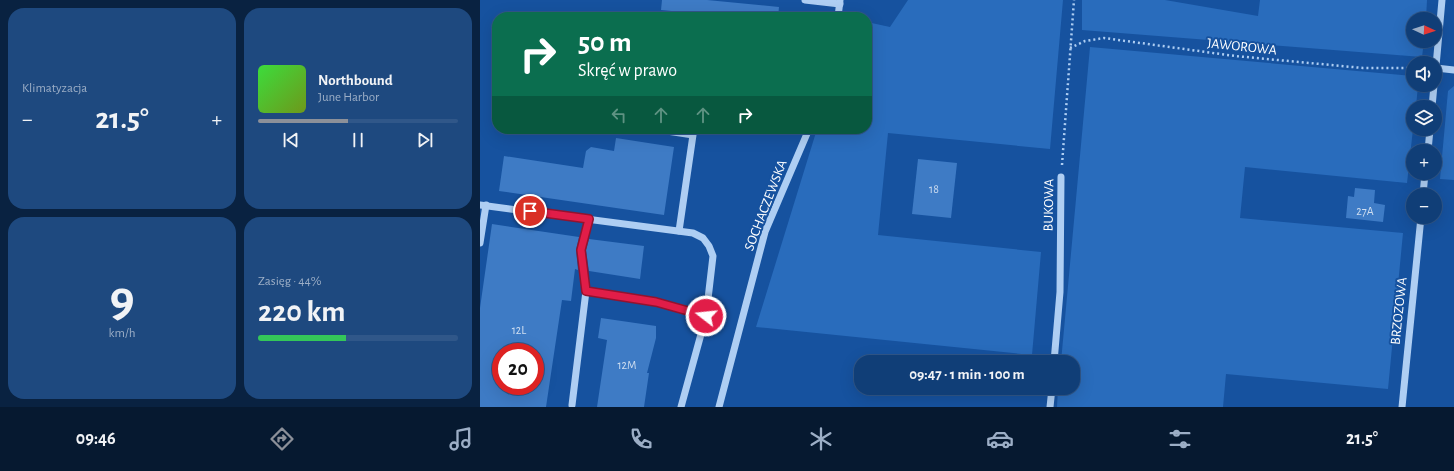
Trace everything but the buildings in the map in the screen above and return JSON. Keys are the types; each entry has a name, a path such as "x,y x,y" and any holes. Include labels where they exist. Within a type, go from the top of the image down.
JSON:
{"street":[{"path":"804,0 840,2 839,12"},
{"path":"1437,56 1442,0"},
{"path":"1442,69 1454,70"},
{"path":"679,231 693,135 686,134"},
{"name":"SOCHACZEWSKA","path":"719,407 765,232 807,134"},
{"name":"BUKOWA","path":"1055,355 1060,292 1061,177"},
{"path":"480,243 483,205 693,233 703,238 709,246 712,256 706,316 681,407"},
{"path":"572,406 586,291 581,250 589,219"},
{"name":"BRZOZOWA","path":"1402,407 1420,224"},
{"path":"586,291 656,302 706,316"},
{"path":"1050,407 1051,395"}],"path":[{"name":"BUKOWA","path":"1061,177 1074,0"},
{"name":"JAWOROWA","path":"1070,48 1085,41 1104,38 1250,57 1363,68 1406,68"}],"shaded area":[{"path":"908,0 1063,0 1050,149 888,133 878,235 1041,252 1032,355 756,327 815,134 872,134 872,23 890,27"},
{"path":"1082,0 1165,0 1258,16 1260,0 1427,0 1426,12 1406,12 1406,48 1423,48 1422,56 1082,30"},
{"path":"1090,47 1406,75 1406,92 1417,92 1417,100 1406,100 1406,136 1412,136 1411,144 1406,144 1407,183 1245,167 1240,218 1403,233 1388,389 1226,374 1223,407 1057,407 1058,395 1080,395 1080,355 1062,355"},
{"path":"1454,86 1454,180 1442,179 1442,157 1448,91"}],"route":[{"path":"530,211 589,219 581,250 586,291 656,302 706,316"}]}
